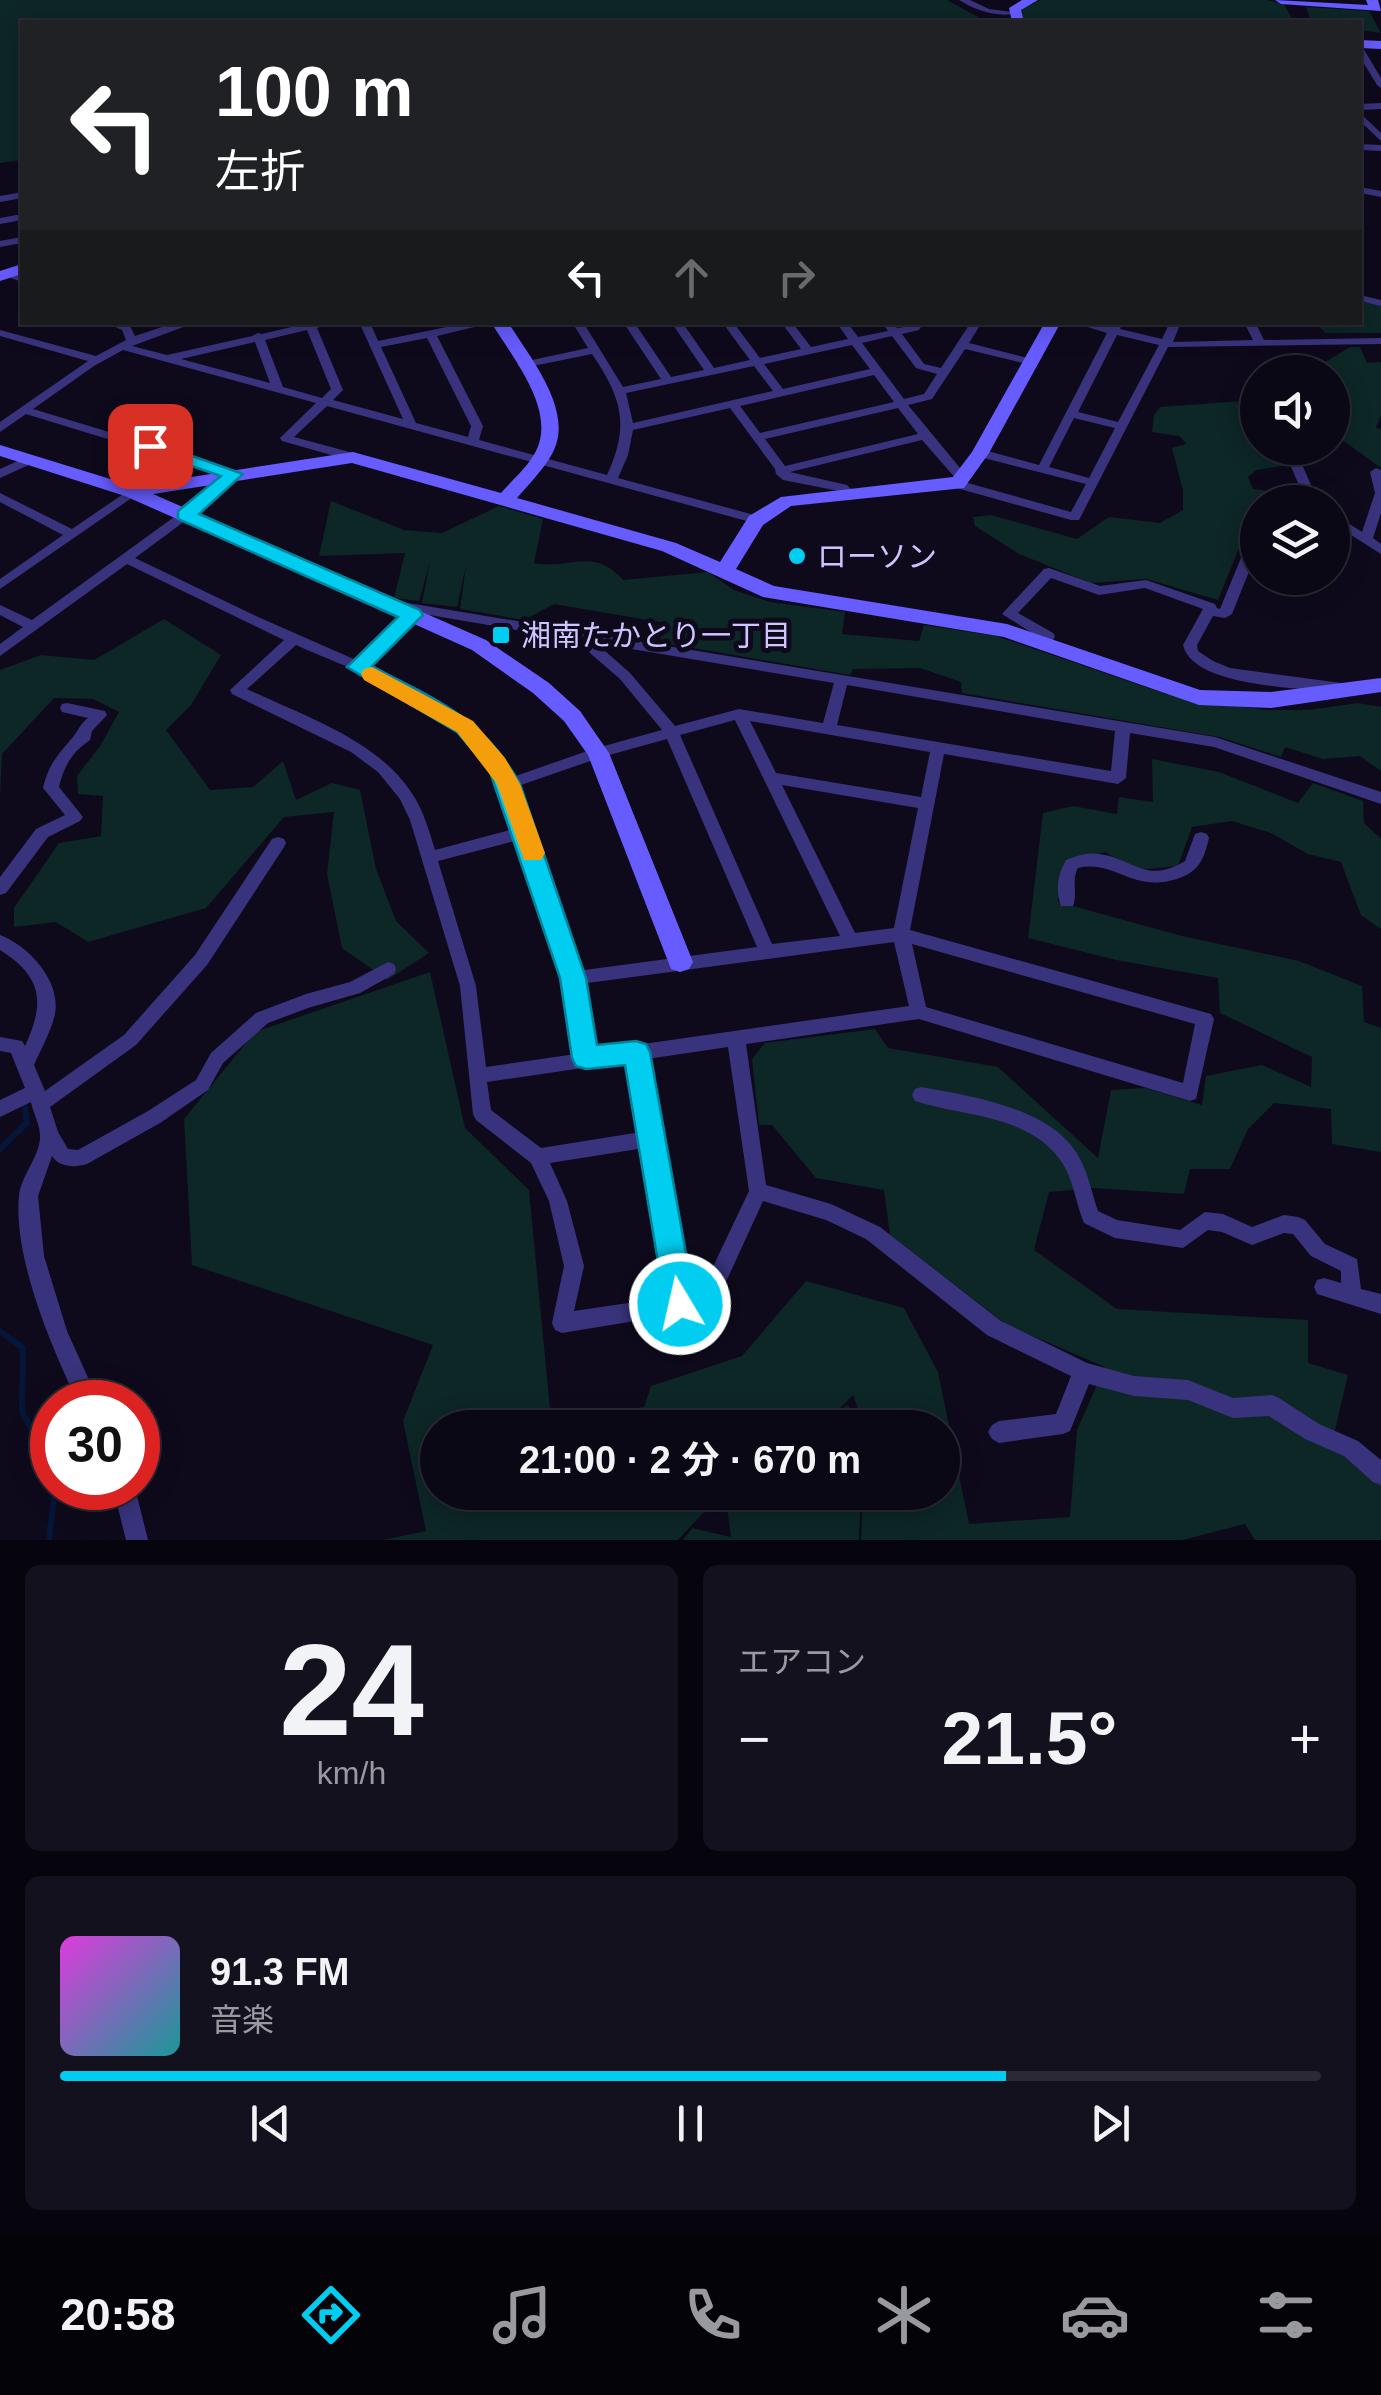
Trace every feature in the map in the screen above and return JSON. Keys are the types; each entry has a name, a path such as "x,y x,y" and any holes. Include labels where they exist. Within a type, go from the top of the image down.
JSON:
{"street":[{"path":"962,0 1017,19 1016,7 1032,0"},
{"path":"1281,0 1377,10"},
{"path":"1362,51 1381,85"},
{"path":"1362,118 1381,138"},
{"path":"118,325 126,328 126,343"},
{"path":"166,359 306,325"},
{"path":"310,325 337,390 286,438 668,546 770,592 1007,632 1199,697 1271,700 1381,685"},
{"path":"365,325 411,425"},
{"path":"375,346 475,325"},
{"path":"501,325 551,418 550,440 505,500"},
{"path":"578,325 628,407 630,428 611,480"},
{"path":"630,325 668,380"},
{"path":"678,325 711,372"},
{"path":"729,325 780,393"},
{"path":"788,325 808,350"},
{"path":"844,325 959,481"},
{"path":"620,391 854,340 891,327 916,325"},
{"path":"757,437 928,397 976,325"},
{"path":"959,481 980,452 1051,325"},
{"path":"723,574 754,519 768,507 788,501 959,481 1075,518 1174,325"},
{"path":"1251,325 1260,343"},
{"path":"0,428 94,359 157,327"},
{"path":"891,327 920,366 944,372"},
{"path":"1043,468 1115,327 1164,343 1260,343 1315,336 1381,340"},
{"path":"0,334 94,359"},
{"path":"431,334 476,426 472,442"},
{"path":"258,336 278,389"},
{"path":"126,343 166,359 754,519"},
{"path":"964,345 1031,362"},
{"path":"523,365 594,350"},
{"path":"630,428 878,370"},
{"path":"733,404 787,477 843,488 852,496"},
{"path":"25,410 234,474"},
{"path":"1070,414 1120,426"},
{"path":"780,471 924,436"},
{"path":"0,450 132,492 390,604 479,645 552,697 572,716 598,754 680,962"},
{"path":"980,452 1091,482"},
{"path":"0,585 132,492 353,457"},
{"path":"0,474 29,460"},
{"path":"1367,537 1381,493 1376,472"},
{"path":"0,651 185,515 234,474"},
{"path":"0,497 72,534"},
{"path":"1350,528 1381,550"},
{"path":"124,558 358,667 465,727 497,764 526,832 573,978 586,1058"},
{"path":"1044,645 1048,636 1042,630 1009,614 1048,572 1099,591 1134,584 1162,588 1210,607 1190,645 1196,658 1239,677 1310,681 1349,689"},
{"path":"1209,611 1224,614 1240,574"},
{"path":"390,604 1214,742 1381,798"},
{"path":"0,610 33,626"},
{"path":"358,667 412,615"},
{"path":"479,645 501,622"},
{"path":"576,634 625,676 671,731 766,951"},
{"path":"294,639 236,690 356,748 383,768 412,808 468,986 482,1114 538,1158 567,1226 574,1266 562,1323 707,1301 758,1192 736,1039"},
{"path":"828,730 842,679"},
{"path":"0,890 42,833 75,817 52,788 55,768 73,743 85,736 84,728 100,715 67,708"},
{"path":"508,784 671,731 739,714 1118,778 1123,726"},
{"path":"739,714 850,940"},
{"path":"919,1012 901,934 938,749"},
{"path":"772,778 926,804"},
{"path":"430,857 526,832"},
{"path":"1068,901 1066,875 1072,864 1102,860 1142,876 1167,874 1186,870 1194,862 1202,838"},
{"path":"0,1109 36,1099 130,1040 202,960 278,843"},
{"path":"476,1076 919,1012 1190,1093 1205,1019 901,934 573,978"},
{"path":"0,942 30,965 48,1005 27,1062"},
{"path":"0,1044 16,1046 27,1062 50,1136 63,1157 80,1158 202,1085 217,1058 262,1018 306,1000 354,988 388,969"},
{"path":"636,1052 680,1304"},
{"path":"921,1095 972,1104 1022,1121 1065,1152 1091,1217 1115,1229 1183,1238 1205,1221 1223,1223 1252,1236 1284,1224 1298,1226 1318,1250 1350,1266 1352,1295"},
{"path":"50,1136 27,1198 32,1257 60,1346 78,1380"},
{"path":"538,1158 653,1138"},
{"path":"758,1192 815,1206 874,1234 994,1328 1025,1346 1054,1352 1083,1372 1134,1386 1188,1390 1233,1408 1272,1405 1312,1432 1351,1448 1381,1474"},
{"path":"1324,1287 1381,1304"},
{"path":"999,1432 1064,1424 1083,1372"},
{"path":"130,1510 137,1540"}],"green space":[{"path":"0,0 947,0 983,20 20,20 20,160 0,163"},
{"path":"1041,0 1267,0 1284,4 1293,20 1021,18 1021,9"},
{"path":"1306,7 1369,11 1381,33 1362,30 1362,20 1310,20"},
{"path":"1362,302 1381,305 1381,333 1325,333 1318,325 1362,325"},
{"path":"1350,347 1360,347 1367,363 1381,362 1381,415 1376,428 1381,429 1381,468 1350,446 1350,355 1337,355"},
{"path":"1240,401 1240,465 1287,465 1256,470 1248,477 1251,485 1240,485 1240,546 1218,600 1146,579 1091,583 1019,554 975,526 973,517 991,515 1077,539 1109,517 1160,523 1183,510 1183,490 1172,448 1186,444 1180,436 1152,432 1154,415 1160,407"},
{"path":"331,501 404,530 442,533 499,506 543,519 534,563 602,564 623,580 708,572 734,590 770,602 845,612 842,634 919,641 924,625 996,636 1166,694 1265,710 1309,710 1358,703 1381,707 1381,771 1360,756 1323,759 1285,747 1281,757 1219,737 962,693 961,682 920,668 853,669 850,675 659,642 666,623 554,604 524,620 460,609 466,565 457,607 422,603 430,562 419,601 394,598 405,553 319,556"},
{"path":"164,619 221,655 191,705 166,730 210,790 253,787 283,761 296,800 332,783 360,790 376,869 396,921 429,953 387,980 342,948 327,874 334,812 284,817 206,908 88,942 56,922 14,927 14,908 59,843 101,836 103,796 78,794 77,776 119,712 93,699 54,698 2,754 0,797 0,670 41,655 94,660"},
{"path":"1152,759 1219,772 1298,803 1313,783 1363,801 1364,823 1381,839 1381,929 1361,915 1341,862 1308,854 1271,833 1232,821 1192,827 1178,866 1138,870 1105,852 1063,864 1058,902 1182,936 1299,961 1362,986 1364,1022 1381,1028 1381,1152 1332,1144 1331,1109 1274,1103 1248,1129 1230,1169 1190,1169 1184,1194 1094,1188 1049,1192 1034,1250 1117,1309 1308,1320 1308,1363 1348,1375 1334,1434 1381,1483 1381,1540 1255,1540 1245,1524 1182,1540 861,1540 862,1510 960,1510 960,1480 969,1524 1070,1517 1077,1430 1105,1367 1007,1325 890,1235 884,1190 816,1178 772,1125 759,1125 752,1059 765,1043 875,1029 888,1048 998,1067 1098,1158 1111,1090 1145,1088 1202,1105 1206,1076 1262,1065 1311,1087 1312,1057 1220,1013 1218,978 1116,960 1028,938 1043,813 1073,806 1117,814 1119,797 1153,802"},
{"path":"430,972 465,1128 529,1190 550,1410 420,1410 420,1502 403,1421 433,1345 192,1265 184,1119 255,1032"},
{"path":"806,1281 904,1308 938,1372 946,1410 859,1410 853,1395 838,1410 621,1410 644,1407 651,1386 742,1356"},
{"path":"422,1510 708,1510 678,1540 383,1540 426,1531"},
{"path":"727,1510 860,1510 859,1540 683,1540 692,1528 731,1537"}],"waterway":[{"path":"0,1149 27,1123 25,1108"},
{"path":"0,1331 23,1348 22,1412 30,1426"},
{"path":"49,1540 52,1510"}],"slow traffic":[{"path":"372,674 465,727 497,764 508,784 533,853"}],"place":[{"name":"ローソン","path":"797,556"},
{"name":"湘南たかとり一丁目","path":"501,635"}],"route":[{"path":"150,446 234,474 185,515 412,615 358,667 465,727 497,764 508,784 573,978 586,1058 636,1052 680,1304"}]}
